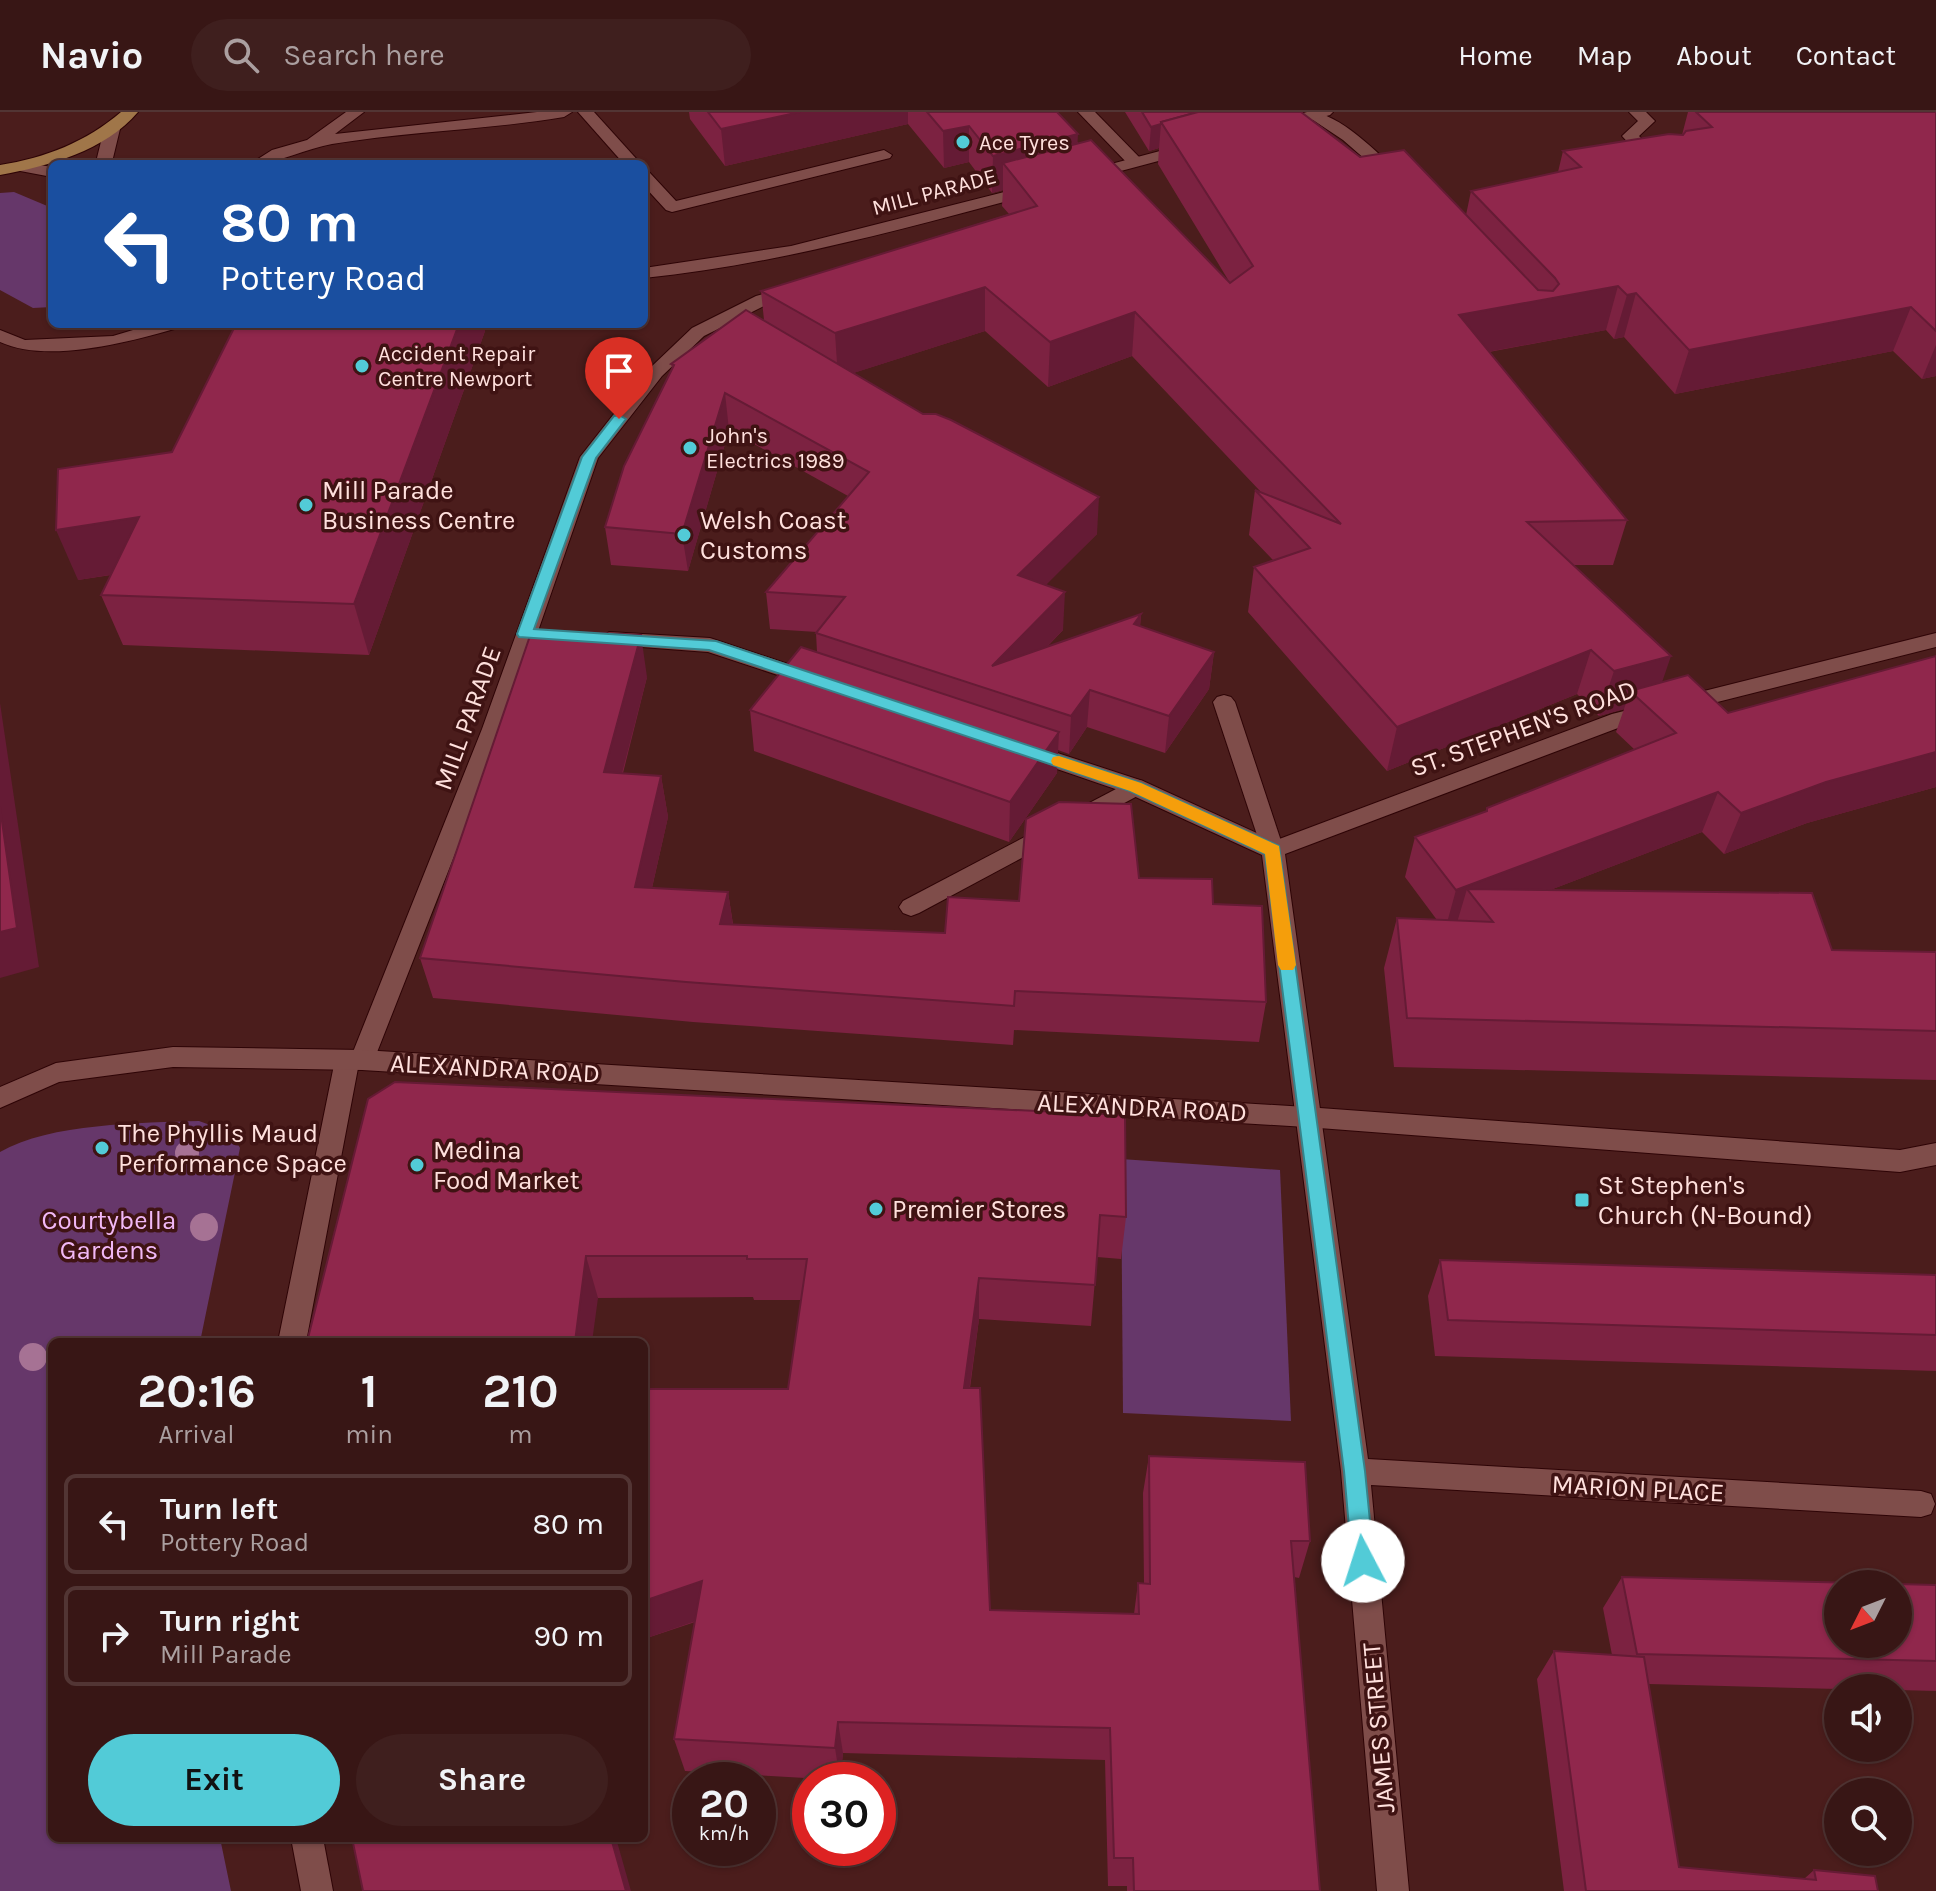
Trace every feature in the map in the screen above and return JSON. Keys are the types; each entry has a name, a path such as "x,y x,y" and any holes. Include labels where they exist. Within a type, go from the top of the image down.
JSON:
{"main road":[{"path":"0,170 21,167 87,144 112,129 130,112"}],"street":[{"path":"313,142 356,112"},
{"path":"265,160 282,151 313,142 485,125 564,112"},
{"path":"586,112 629,160"},
{"path":"1086,112 1135,162"},
{"path":"1637,112 1647,121 1630,136 1665,172"},
{"path":"1255,131 1320,113 1385,166 1406,189"},
{"path":"106,160 112,129"},
{"path":"1077,178 1210,142"},
{"path":"648,180 672,207 884,155"},
{"path":"21,167 48,171"},
{"name":"MILL PARADE","path":"648,273 702,269 812,249 1047,185"},
{"name":"MILL PARADE","path":"293,1338 354,1060 493,729 589,457 656,372 698,332 730,323 762,300 806,286"},
{"path":"0,335 22,345 114,341 158,328"},
{"path":"525,634 552,636"},
{"path":"594,638 710,645 827,684"},
{"name":"ST. STEPHEN'S ROAD","path":"1273,850 1620,719 1936,640"},
{"name":"JAMES STREET","path":"1224,702 1273,850 1355,1471 1393,1891"},
{"path":"1003,743 1135,787 1273,850"},
{"path":"911,907 1135,787"},
{"name":"ALEXANDRA ROAD","path":"0,1098 56,1073 173,1057 354,1060 1306,1117 1900,1161 1936,1154"},
{"path":"1900,1161 1936,1166"},
{"name":"MARION PLACE","path":"1355,1471 1921,1504"},
{"path":"308,1842 317,1891"}],"green space":[{"path":"14,192 48,206 48,307 33,308 0,290 0,193"},
{"name":"Courtybella Gardens","path":"199,1121 232,1133 240,1148 201,1338 48,1338 48,1842 221,1842 231,1891 0,1891 0,1152 44,1135 124,1124"},
{"path":"1121,1159 1280,1170 1291,1421 1123,1413"}],"building":[{"path":"708,112 800,112 721,129"},
{"path":"927,112 1057,112 1078,134 993,156 969,126 943,131"},
{"path":"1142,112 1198,112 1151,127"},
{"path":"1198,112 1301,112 1360,157 1404,150 1538,290 1553,291 1559,284 1555,278 1471,191 1581,167 1563,151 1669,134 1683,135 1686,131 1712,127 1696,112 1936,112 1936,331 1911,307 1689,350 1636,293 1627,295 1618,286 1459,315 1627,520 1527,522 1671,656 1614,671 1591,650 1397,727 1254,567 1310,548 1255,490 1341,524 1135,312 1050,342 985,287 835,333 761,291 1037,206 1003,163 1091,140 1230,283 1253,266 1161,122"},
{"path":"746,310 923,414 936,414 951,420 1099,497 1018,575 1065,592 992,666 1141,614 1134,624 1214,652 1169,716 1090,690 1071,716 816,633 845,597 766,592 869,472 725,393 682,534 605,527 624,466 674,365 671,364"},
{"name":"Mill Parade Business Centre","path":"234,328 458,328 354,604 101,595 139,517 56,530 58,469 172,452"},
{"path":"532,630 641,635 604,772 661,776 635,887 728,892 720,924 945,933 948,897 1019,901 1026,819 1059,802 1131,804 1139,878 1212,879 1213,904 1262,906 1266,1002 1015,991 1014,1006 686,982 420,958"},
{"path":"801,647 1059,732 1010,802 750,710"},
{"path":"1936,656 1936,752 1826,782 1741,813 1718,792 1456,890 1415,837 1487,811 1487,808 1676,733 1630,691 1688,675 1728,713"},
{"path":"0,807 17,928 0,932"},
{"path":"1467,889 1812,893 1832,950 1936,952 1936,1031 1407,1018 1397,918 1493,922"},
{"path":"395,1082 1125,1115 1126,1217 1100,1215 1095,1285 979,1278 964,1388 980,1388 990,1610 1139,1614 1138,1583 1150,1584 1149,1456 1305,1462 1310,1541 1291,1541 1320,1891 1134,1891 1133,1858 1114,1858 1110,1728 838,1722 835,1748 674,1739 702,1581 648,1600 648,1389 788,1389 807,1259 586,1256 576,1338 308,1338 368,1099"},
{"path":"1440,1260 1936,1275 1936,1335 1448,1320"},
{"path":"1622,1577 1824,1582 1824,1658 1912,1658 1912,1584 1936,1585 1936,1661 1637,1654"},
{"path":"1554,1651 1644,1657 1679,1867 1816,1880 1814,1870 1875,1876 1878,1891 1586,1891"},
{"path":"353,1842 612,1842 626,1891 363,1891"}],"slow traffic":[{"path":"1059,761 1135,787 1273,850 1287,965"}],"place":[{"name":"Ace Tyres","path":"963,142"},
{"name":"Accident Repair Centre Newport","path":"362,366"},
{"name":"John's Electrics 1989","path":"690,448"},
{"name":"Mill Parade Business Centre","path":"306,505"},
{"name":"Welsh Coast Customs","path":"684,535"},
{"name":"The Phyllis Maud Performance Space","path":"102,1148"},
{"name":"Medina Food Market","path":"417,1165"},
{"name":"St Stephen's Church (N-Bound)","path":"1582,1200"},
{"name":"Premier Stores","path":"876,1209"}],"route":[{"path":"619,419 589,457 525,634 710,645 1135,787 1273,850 1355,1471 1363,1561"}]}
